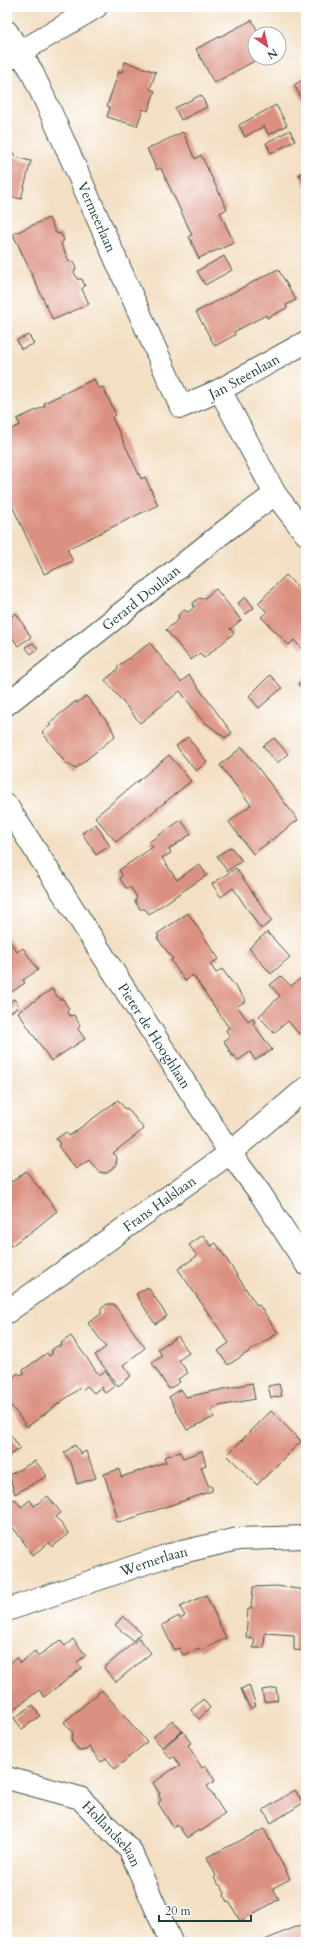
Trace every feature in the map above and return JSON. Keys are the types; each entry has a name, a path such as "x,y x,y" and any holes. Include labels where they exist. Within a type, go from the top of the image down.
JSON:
{"street":[{"path":"13,56 96,7"},
{"name":"Vermeerlaan","path":"7,32 13,56 31,70 52,115 181,407"},
{"name":"Jan Steenlaan","path":"181,407 220,390 306,342"},
{"path":"220,390 275,494 306,534"},
{"name":"Gerard Doulaan","path":"7,704 226,530 275,494"},
{"name":"Pieter de Hooghlaan","path":"7,806 230,1153 260,1193 306,1264"},
{"name":"Frans Halslaan","path":"7,1312 230,1153 306,1088"},
{"name":"Wernerlaan","path":"7,1610 169,1555 238,1539 306,1537"},
{"name":"Hollandselaan","path":"7,1778 80,1798 130,1850 171,1942"}],"building":[{"path":"298,7 306,7 306,23"},
{"path":"252,20 255,26 247,26 247,65 214,83 196,49"},
{"path":"125,62 156,72 150,89 155,91 148,111 143,109 137,126 107,117 110,107 107,106 119,71 122,72"},
{"path":"305,78 306,80 306,106 294,85"},
{"path":"201,95 207,107 181,120 175,108"},
{"path":"276,105 287,125 269,135 264,126 245,137 239,125"},
{"path":"290,130 295,141 271,153 266,143"},
{"path":"183,132 195,159 201,155 227,209 220,213 234,243 199,259 189,236 192,235 161,168 157,170 147,149"},
{"path":"7,151 14,153 15,157 31,161 21,199 9,196 8,201"},
{"path":"306,170 306,187 299,174"},
{"path":"49,218 56,233 61,234 64,240 61,244 69,261 74,262 76,268 74,272 77,279 82,279 85,286 82,289 89,304 53,320 13,234"},
{"path":"224,256 232,270 205,285 197,271"},
{"path":"278,269 296,300 286,305 287,308 267,318 266,315 234,332 235,335 215,346 196,312"},
{"path":"29,335 34,344 21,349 17,340"},
{"path":"94,379 98,388 103,387 116,415 112,417 141,479 145,477 158,505 67,549 73,561 44,574 7,495 7,431 20,425 17,419 45,406 44,403"},
{"path":"286,575 297,587 302,586 306,591 306,645 302,649 294,640 289,645 261,617 267,612 258,603"},
{"path":"216,589 241,620 230,629 234,633 204,658 200,653 191,660 166,630 179,619 178,615 184,610 188,612 194,607 193,603 199,598 203,599"},
{"path":"246,597 254,608 246,614 238,603"},
{"path":"16,613 31,637 18,646 10,634 7,636 7,616 9,618"},
{"path":"33,643 38,649 31,654 25,647"},
{"path":"150,643 181,682 189,675 232,733 225,738 201,719 180,691 140,723 105,680 118,669 118,666"},
{"path":"270,675 282,688 259,708 249,696"},
{"path":"306,675 306,692 298,684"},
{"path":"306,692 306,702 301,697"},
{"path":"86,696 110,725 115,736 75,769 65,762 42,732 51,725 49,723 76,701 77,703"},
{"path":"188,737 207,762 196,771 176,746"},
{"path":"274,738 288,754 277,763 263,746"},
{"path":"242,747 298,820 253,854 229,822 251,805 220,765"},
{"path":"169,755 191,781 116,842 95,817"},
{"path":"181,820 191,834 169,849 171,853 162,858 177,880 199,864 207,875 149,914 145,909 140,909 135,901 137,897 131,888 126,888 120,879 122,875 119,870 153,847 149,842"},
{"path":"96,824 110,846 96,855 82,833"},
{"path":"231,847 242,861 227,871 217,856"},
{"path":"236,868 272,921 261,929 233,888 221,897 212,884"},
{"path":"188,913 219,959 210,964 216,973 222,969 246,1001 237,1006 248,1021 253,1018 255,1022 253,1023 272,1050 255,1060 250,1052 237,1061 234,1055 232,1056 224,1041 230,1037 226,1030 229,1028 193,975 185,981 171,960 173,959 157,938 159,937 157,934"},
{"path":"267,932 290,957 271,974 249,948"},
{"path":"7,937 17,952 23,948 38,970 23,980 25,983 7,995"},
{"path":"306,974 306,1032 303,1031 299,1034 288,1021 274,1033 259,1016 280,996 270,985 281,976 291,986"},
{"path":"52,989 59,999 63,999 69,1009 67,1012 70,1016 74,1015 80,1025 78,1029 85,1039 51,1061 18,1012"},
{"path":"14,999 18,1004 17,1008 8,1014 7,1004"},
{"path":"118,1100 125,1109 127,1108 144,1129 113,1153 117,1158 116,1165 107,1173 99,1172 89,1160 76,1169 58,1146 60,1144 56,1139 66,1132 69,1136"},
{"path":"26,1171 57,1211 11,1246 7,1241 7,1175 12,1182"},
{"path":"203,1235 211,1246 216,1243 257,1306 259,1305 278,1333 228,1365 218,1351 229,1343 178,1269 197,1256 189,1245"},
{"path":"148,1287 167,1316 155,1324 136,1294"},
{"path":"107,1304 114,1304 145,1348 123,1365 131,1376 118,1386 95,1355 106,1347 88,1323 101,1314 101,1309"},
{"path":"71,1336 99,1375 105,1371 115,1386 105,1393 101,1387 94,1393 87,1386 82,1390 80,1388 27,1427 7,1400 7,1382 10,1383 13,1381 13,1377 18,1373 21,1375 24,1373 23,1370 47,1353 49,1356 52,1354 52,1350 57,1346 62,1346 61,1343"},
{"path":"178,1336 189,1353 179,1360 188,1373 178,1379 180,1382 169,1389 152,1363 162,1356 158,1349"},
{"path":"252,1383 255,1399 219,1406 211,1410 214,1417 187,1430 169,1397 181,1389 186,1397"},
{"path":"279,1384 282,1396 271,1398 268,1386"},
{"path":"271,1411 301,1441 257,1485 227,1455"},
{"path":"7,1430 20,1448 7,1457"},
{"path":"75,1445 81,1454 86,1451 96,1478 77,1484 71,1462 64,1453"},
{"path":"202,1451 206,1465 201,1467 208,1485 212,1487 212,1491 124,1521 116,1522 115,1518 117,1516 104,1474 119,1469 121,1477 166,1462 164,1457 180,1452 183,1458"},
{"path":"35,1461 47,1476 15,1494 9,1475"},
{"path":"48,1496 61,1513 56,1517 69,1534 52,1547 49,1542 33,1555 12,1526 7,1529 7,1505 15,1499 21,1507 30,1500 34,1506"},
{"path":"276,1586 306,1590 306,1641 304,1641 304,1651 294,1650 294,1635 265,1633 264,1648 253,1648 255,1639 246,1638 248,1609 251,1609 253,1587"},
{"path":"206,1595 226,1638 200,1651 199,1648 183,1655 179,1648 174,1650 162,1625 179,1616 180,1619 185,1616 180,1607"},
{"path":"123,1616 141,1633 133,1641 115,1625"},
{"path":"139,1638 151,1653 116,1682 104,1668"},
{"path":"73,1639 86,1655 77,1662 82,1668 44,1697 39,1690 7,1715 7,1665 16,1658 20,1663 35,1651 38,1656 60,1640 65,1646"},
{"path":"249,1685 256,1706 250,1709 241,1689"},
{"path":"276,1688 278,1700 264,1702 262,1690"},
{"path":"102,1690 147,1742 115,1769 106,1758 101,1762 89,1747 86,1750 79,1751 71,1740 73,1733 64,1722"},
{"path":"203,1699 210,1708 199,1719 191,1710"},
{"path":"33,1705 40,1716 22,1729 14,1718"},
{"path":"172,1720 182,1731 162,1747 153,1737"},
{"path":"183,1731 191,1743 188,1745 202,1768 206,1766 215,1781 207,1786 225,1814 200,1832 199,1830 187,1838 177,1824 173,1827 158,1803 161,1800 158,1795 160,1794 153,1783 176,1767 177,1768 180,1766 174,1756 171,1759 162,1749"},
{"path":"295,1790 303,1803 271,1823 263,1810"},
{"path":"264,1829 290,1879 273,1888 279,1899 278,1900 240,1921 230,1903 227,1902 224,1896 225,1893 221,1886 214,1878 216,1876 207,1857"},
{"path":"306,1891 306,1903 301,1893"},
{"path":"306,1923 306,1942 260,1942 291,1929"}]}
